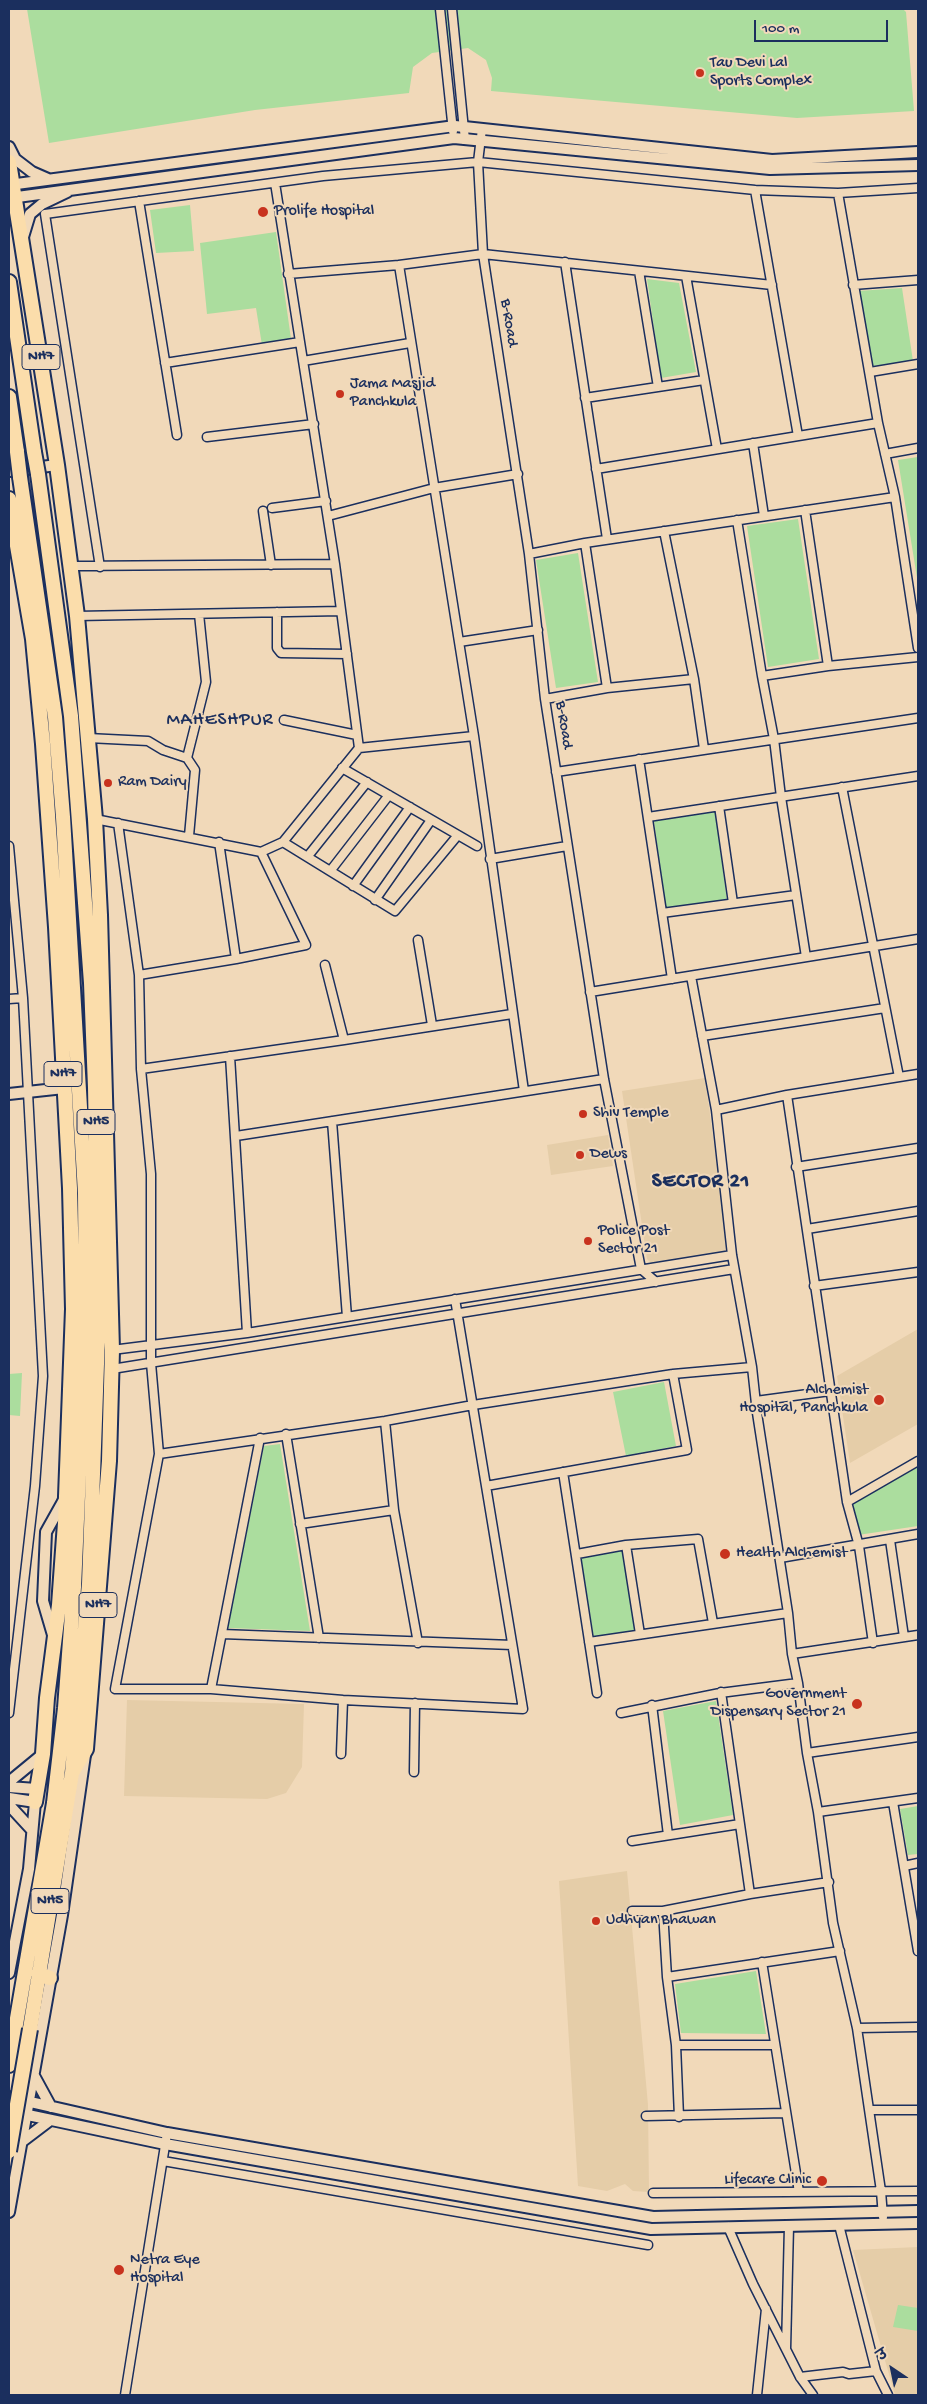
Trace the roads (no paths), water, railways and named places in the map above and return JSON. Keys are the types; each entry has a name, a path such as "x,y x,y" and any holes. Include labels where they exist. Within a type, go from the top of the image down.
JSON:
{"highway":[{"name":"NH7","path":"9,162 11,191 24,250 57,465 77,616 96,819 98,1019 112,1369 109,1461 86,1749 72,1773"},
{"name":"NH5","path":"9,282 38,474 71,716 98,1019 100,1309 89,1584 72,1773 44,1976 30,2029 15,2147"},
{"name":"NH5","path":"9,397 17,452 14,474 55,717 85,1193 86,1315 70,1502 70,1634 65,1708 56,1785 9,2065"},
{"name":"NH7","path":"9,499 10,516 33,639 44,744 70,1188 72,1308 70,1502 55,1636 70,1634"},
{"path":"61,1024 75,1022"},
{"path":"36,1796 43,1754 55,1636"}],"street":[{"path":"440,9 454,138"},
{"path":"452,9 466,140"},
{"path":"11,191 50,180 452,127 772,160 918,152"},
{"name":"B-Road","path":"482,129 478,162 484,254 529,554 545,699 604,1078 641,1269"},
{"path":"11,191 78,188 454,138 770,168 918,165"},
{"path":"9,148 15,159 32,172 50,180"},
{"path":"100,567 44,214 323,176 478,162 755,190 838,193 918,188"},
{"path":"96,819 190,836 261,852 283,842 358,748 326,501 288,274 275,183"},
{"path":"24,250 25,226 30,214 42,204 78,188"},
{"path":"755,190 798,436"},
{"path":"838,193 878,423 895,497 918,648"},
{"path":"139,201 177,435"},
{"path":"288,274 399,265 484,254 772,284"},
{"path":"565,262 607,539"},
{"path":"399,265 474,736 524,1091"},
{"path":"639,271 658,387"},
{"path":"686,276 717,449"},
{"path":"853,285 918,280"},
{"path":"164,363 300,342"},
{"path":"304,361 410,343"},
{"path":"870,372 918,364"},
{"path":"586,398 704,380"},
{"path":"596,469 878,423"},
{"path":"207,437 314,424"},
{"path":"753,443 764,516"},
{"path":"885,454 918,448"},
{"path":"14,474 57,465"},
{"path":"328,516 434,488 518,474"},
{"path":"529,554 607,539 895,497"},
{"path":"272,508 326,501"},
{"path":"805,510 828,666"},
{"path":"263,511 272,565"},
{"path":"737,520 774,739 806,957"},
{"path":"664,531 694,679 704,749"},
{"path":"585,543 607,688"},
{"path":"70,566 335,564"},
{"path":"77,616 341,611"},
{"path":"276,612 277,648 281,653 347,654"},
{"path":"187,758 206,682 198,614"},
{"path":"459,642 538,630"},
{"path":"762,676 828,666 918,657"},
{"path":"545,699 607,688 694,679"},
{"path":"556,772 918,718"},
{"path":"284,720 357,735"},
{"path":"358,748 474,736"},
{"path":"88,738 148,741 163,750 187,758 195,770 190,836"},
{"path":"639,759 672,979"},
{"path":"342,768 477,846"},
{"path":"648,817 918,776"},
{"path":"308,856 366,782"},
{"path":"842,787 874,945 884,1008 900,1077"},
{"path":"331,870 389,795"},
{"path":"719,806 733,904"},
{"path":"353,886 410,807"},
{"path":"375,900 432,820"},
{"path":"118,823 139,975 141,1069 151,1174 151,1363 159,1454 115,1689 211,1689 343,1700 523,1709 456,1300"},
{"path":"283,842 395,911 458,835"},
{"path":"219,842 236,959"},
{"path":"9,846 23,998 43,1376 35,1486 9,1713"},
{"path":"490,859 567,846"},
{"path":"139,975 306,945 261,852"},
{"path":"662,913 796,895"},
{"path":"590,992 918,939"},
{"path":"418,940 432,1025"},
{"path":"325,965 344,1040"},
{"path":"691,976 716,1110 734,1269 752,1367 788,1613 792,1654 829,1882 833,1923 857,2028 870,2110 884,2224"},
{"path":"9,999 23,998"},
{"path":"702,1036 884,1008"},
{"path":"141,1069 512,1014"},
{"path":"230,1056 236,1136 244,1348"},
{"path":"716,1110 787,1095 918,1074"},
{"path":"236,1136 604,1078"},
{"path":"9,1094 64,1088"},
{"path":"787,1095 846,1502 859,1546 873,1643"},
{"path":"332,1121 347,1317"},
{"path":"796,1166 918,1148"},
{"path":"807,1229 918,1211"},
{"path":"112,1350 244,1333 732,1255"},
{"path":"641,1269 656,1282"},
{"path":"112,1369 734,1269"},
{"path":"814,1286 918,1272"},
{"path":"159,1454 384,1421 473,1405 673,1374 752,1367"},
{"path":"486,1486 687,1450 673,1374"},
{"path":"756,1401 830,1391"},
{"path":"384,1421 394,1510 418,1643"},
{"path":"286,1434 318,1638"},
{"path":"211,1689 260,1438"},
{"path":"846,1502 918,1461"},
{"path":"563,1472 597,1693"},
{"path":"300,1524 394,1510"},
{"path":"780,1558 859,1546 918,1534"},
{"path":"577,1554 626,1545 698,1539 713,1623"},
{"path":"890,1540 904,1637"},
{"path":"626,1545 640,1634"},
{"path":"589,1642 788,1613"},
{"path":"222,1634 418,1643 512,1645"},
{"path":"792,1654 918,1635"},
{"path":"621,1713 652,1705 722,1692 798,1683"},
{"path":"722,1692 750,1894"},
{"path":"341,1754 343,1700"},
{"path":"414,1772 415,1703"},
{"path":"652,1705 668,1835"},
{"path":"807,1753 918,1737"},
{"path":"9,2212 15,2147 25,2115 33,2074 44,1976 62,1915 86,1749"},
{"path":"9,1782 43,1754"},
{"path":"9,1787 36,1796"},
{"path":"9,1798 36,1796"},
{"path":"9,1973 29,1869 36,1796"},
{"path":"818,1812 918,1798"},
{"path":"894,1802 904,1866 916,1923 918,1951"},
{"path":"9,1805 32,1830"},
{"path":"632,1841 740,1824"},
{"path":"904,1866 918,1863"},
{"path":"632,1911 663,1911 750,1894 829,1882"},
{"path":"663,1911 667,1977 676,2045 678,2117"},
{"path":"667,1977 840,1951"},
{"path":"762,1962 799,2192"},
{"path":"857,2028 918,2027"},
{"path":"676,2045 775,2045"},
{"path":"33,2074 51,2107"},
{"path":"9,2096 167,2133 653,2217 918,2211"},
{"path":"870,2110 918,2110"},
{"path":"9,2111 49,2121 166,2144 651,2229 918,2223"},
{"path":"646,2116 785,2114"},
{"path":"15,2147 49,2121"},
{"path":"125,2395 167,2133"},
{"path":"163,2160 648,2245"},
{"path":"653,2193 918,2191"},
{"path":"839,2225 876,2371 888,2395"},
{"path":"786,2350 789,2226"},
{"path":"728,2227 786,2350 800,2377 814,2395"},
{"path":"757,2395 766,2309"},
{"path":"800,2377 843,2372 849,2374 876,2371"}],"place":[{"name":"Tau Devi Lal Sports Complex","path":"700,73"},
{"name":"Prolife Hospital","path":"263,212"},
{"name":"Jama Masjid Panchkula","path":"340,394"},
{"name":"Ram Dairy","path":"108,783"},
{"name":"Shiv Temple","path":"583,1114"},
{"name":"Dews","path":"580,1155"},
{"name":"Police Post Sector 21","path":"588,1241"},
{"name":"Alchemist Hospital, Panchkula","path":"879,1400"},
{"name":"Health Alchemist","path":"725,1554"},
{"name":"Government Dispensary Sector 21","path":"857,1704"},
{"name":"Udhyan Bhawan","path":"596,1921"},
{"name":"Lifecare Clinic","path":"822,2181"},
{"name":"Netra Eye Hospital","path":"119,2270"}],"district":[{"name":"MAHESHPUR","path":"220,721"},
{"name":"SECTOR 21","path":"701,1183"}]}
